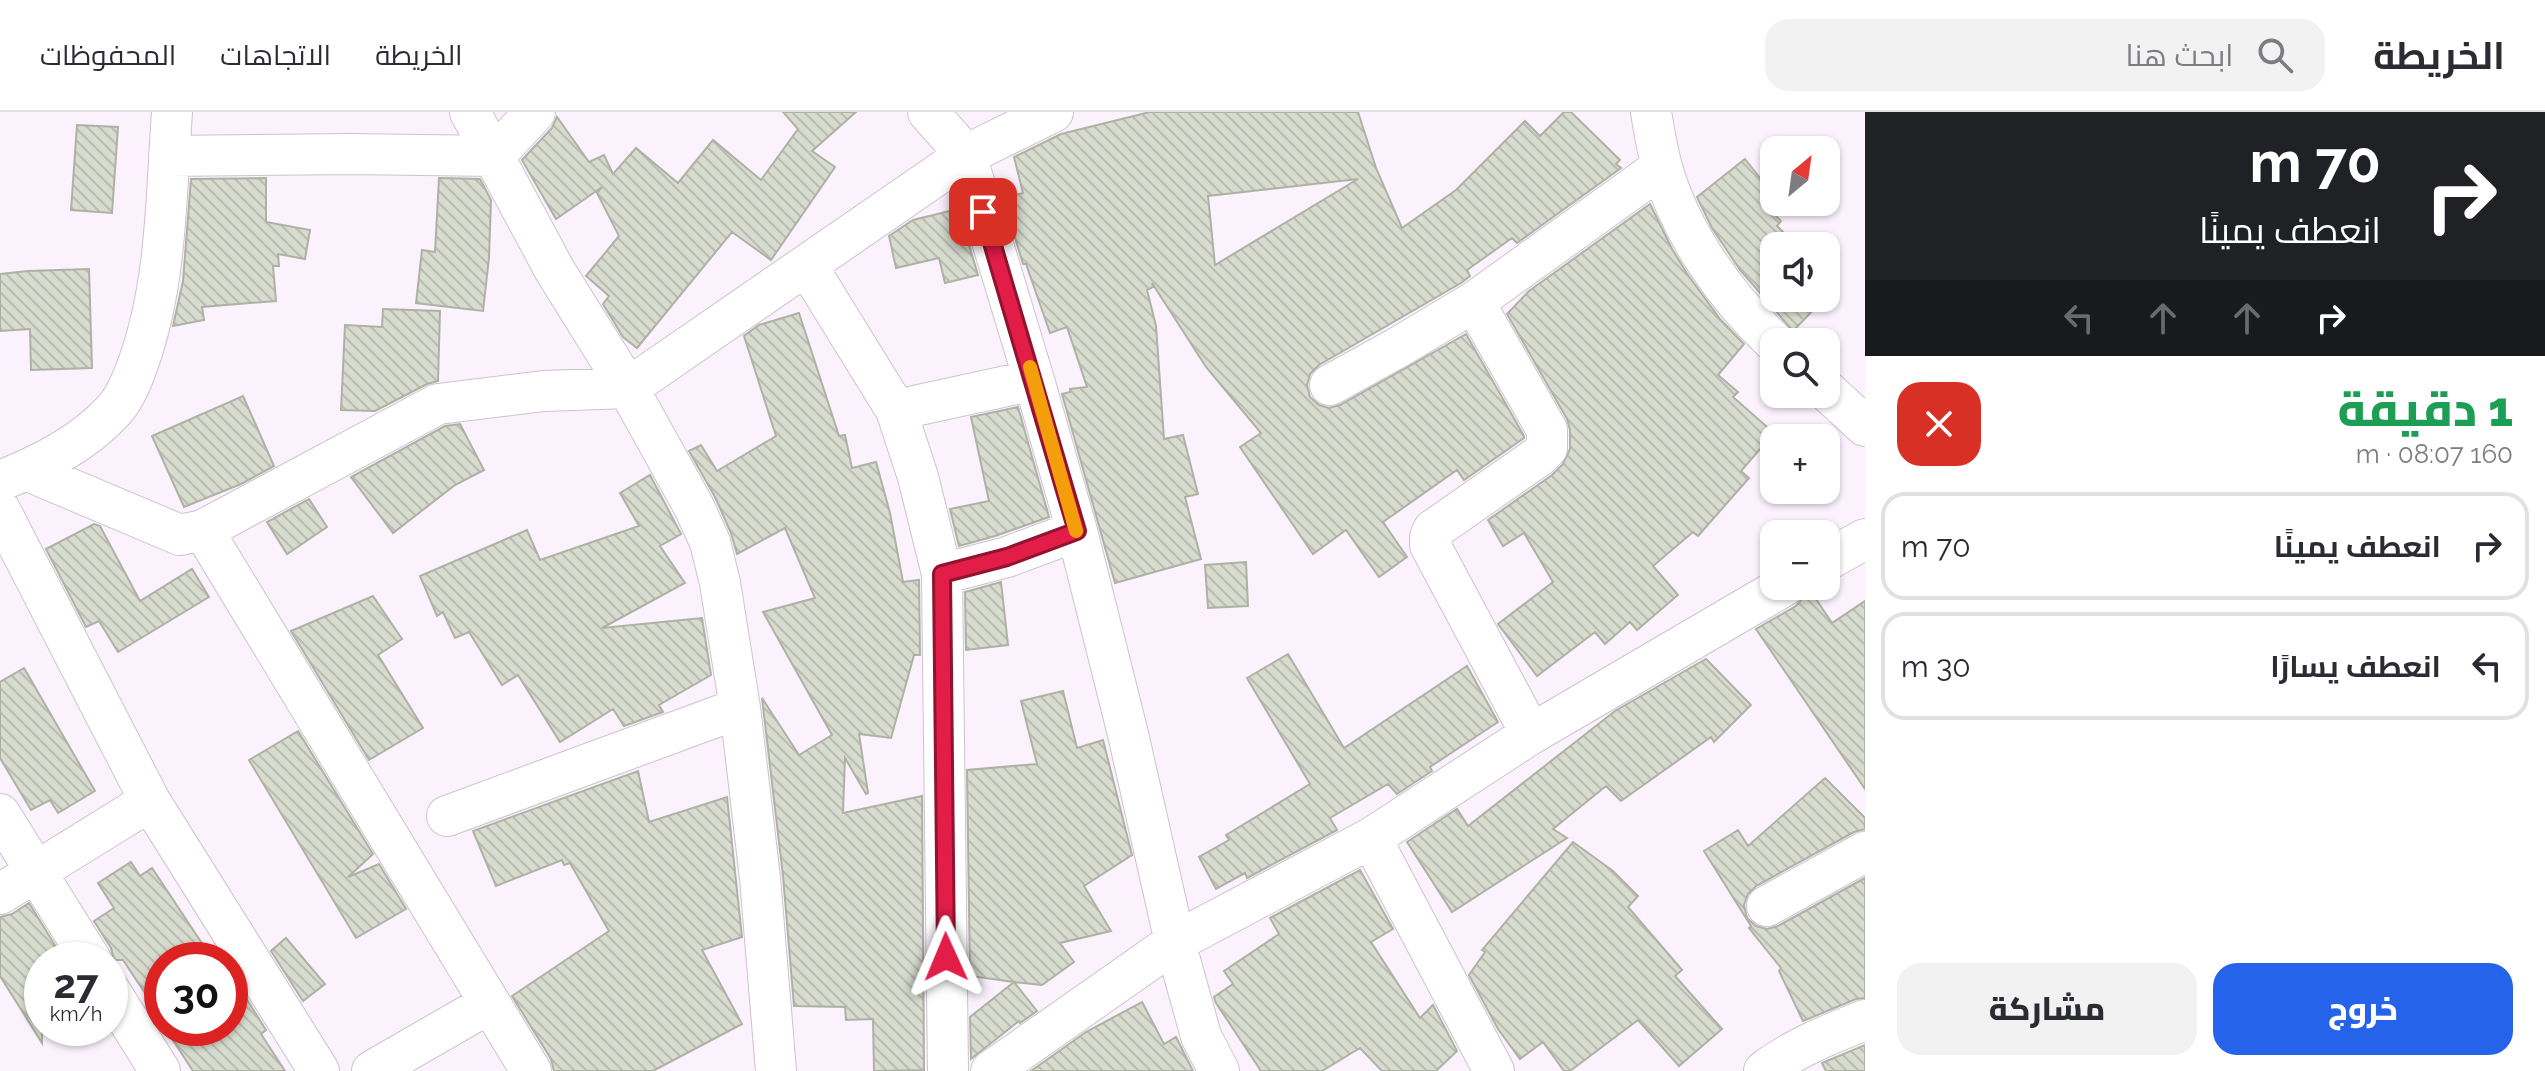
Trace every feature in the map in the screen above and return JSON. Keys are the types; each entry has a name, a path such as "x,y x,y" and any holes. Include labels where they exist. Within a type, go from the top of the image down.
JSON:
{"street":[{"path":"13,476 85,438 116,408 133,378 158,298 172,112"},
{"path":"470,112 554,269 628,388 710,542 720,583 740,708 760,878 776,1071"},
{"path":"169,156 494,156 535,112"},
{"path":"928,112 966,155 1077,531 1128,734 1175,942 1201,1036 1219,1071"},
{"path":"13,476 180,535 203,530 438,404 544,391 628,388 966,155 1053,112"},
{"path":"1651,112 1662,167 1684,223 1730,293 1761,328"},
{"path":"1330,385 1474,302 1662,167"},
{"path":"807,266 896,410 918,477 942,574 948,1071"},
{"path":"1474,302 1547,430 1547,448 1433,530 1430,545 1531,734"},
{"path":"896,410 1034,380"},
{"path":"1840,403 1865,426"},
{"path":"0,510 150,801 319,1071"},
{"path":"203,530 531,1071"},
{"path":"942,574 1007,557 1077,531"},
{"path":"1840,553 1865,539"},
{"path":"991,1071 1175,942 1371,838 1531,734 1760,600"},
{"path":"447,816 740,708"},
{"path":"0,894 150,801"},
{"path":"0,814 80,942"},
{"path":"1371,838 1494,1071"},
{"path":"1767,906 1865,852"},
{"path":"372,1071 490,1003"},
{"path":"128,1020 160,1071"},
{"path":"1764,1071 1832,1033 1865,1020"}],"building":[{"path":"783,112 856,112 812,151 835,167 771,260 732,232 637,348 623,337 603,304 609,296 586,276 619,236 597,193 602,187 556,219 522,160 552,128 557,117 589,162 604,155 613,174 636,148 678,183 713,140 761,180 798,129"},
{"path":"1150,112 1358,112 1376,168 1402,228 1456,190 1525,121 1540,136 1564,112 1571,112 1620,160 1616,164 1621,168 1517,243 1512,238 1467,270 1470,276 1461,283 1319,365 1310,374 1307,385 1310,397 1319,405 1329,408 1340,405 1466,334 1524,436 1464,480 1457,470 1383,522 1407,557 1379,577 1346,530 1313,554 1240,447 1261,433 1206,367 1152,283 1153,287 1147,290 1156,326 1164,439 1183,435 1198,494 1185,497 1201,559 1115,583 1062,394 1070,392 1070,389 1087,387 1067,327 1050,333 1026,264 1023,264 1003,198 1023,193 1014,157 1061,134","holes":["1358,179 1215,265 1208,196"]},
{"path":"77,125 118,127 112,213 71,210"},
{"path":"1745,159 1760,178 1760,216 1776,216 1781,221 1777,226 1783,232 1760,232 1760,293 1740,270 1712,228 1697,197"},
{"path":"266,178 266,222 310,230 305,259 278,254 279,266 273,266 276,301 202,307 204,320 173,326 183,281 191,179"},
{"path":"439,178 480,179 491,200 483,311 416,303 422,250 435,252"},
{"path":"1650,204 1688,275 1720,319 1744,344 1718,375 1738,392 1733,397 1764,424 1760,424 1760,449 1741,471 1749,478 1698,536 1693,532 1653,566 1678,595 1637,630 1630,622 1605,644 1595,632 1537,676 1498,624 1553,582 1524,533 1503,546 1488,520 1552,475 1563,464 1570,449 1567,419 1507,314 1529,291"},
{"path":"958,209 978,275 945,283 939,258 896,268 889,236 913,220"},
{"path":"89,269 92,368 31,370 30,329 0,331 0,274"},
{"path":"383,309 440,311 438,381 375,411 341,410 345,325 382,327"},
{"path":"1776,312 1811,312 1796,328 1790,328"},
{"path":"799,313 839,436 845,435 852,468 876,462 890,513 903,582 919,580 920,655 914,655 891,738 859,734 868,793 845,758 843,813 922,796 924,1070 874,1071 873,1019 846,1020 845,1007 794,1006 783,876 762,698 799,755 832,735 763,612 815,598 785,528 737,554 715,497 689,451 701,445 717,471 776,436 744,336 759,325"},
{"path":"243,396 274,466 241,484 184,507 152,436"},
{"path":"1018,407 1049,517 959,546 950,509 989,501 971,417"},
{"path":"460,424 484,470 455,485 393,533 351,477 445,426"},
{"path":"650,475 681,534 660,546 685,583 602,628 702,618 711,675 659,705 663,712 624,726 613,709 560,742 518,675 502,685 469,632 455,638 443,612 437,616 420,576 527,530 540,560 639,526 620,493"},
{"path":"309,499 327,527 287,554 267,522"},
{"path":"94,524 100,526 140,601 192,569 209,597 118,652 99,621 86,627 46,549"},
{"path":"1246,562 1248,606 1208,608 1205,565"},
{"path":"1001,582 1008,645 966,650 965,592"},
{"path":"373,596 402,639 378,655 423,728 369,760 291,631"},
{"path":"1801,600 1817,600 1832,623 1865,601 1865,789 1756,629"},
{"path":"1288,654 1344,748 1467,666 1498,722 1430,767 1432,771 1397,794 1388,784 1330,818 1337,830 1247,878 1245,873 1216,889 1199,857 1229,840 1226,835 1310,784 1247,678"},
{"path":"1706,659 1751,705 1714,742 1711,737 1621,801 1606,786 1553,829 1567,838 1452,912 1407,842 1457,809 1468,826 1615,711"},
{"path":"24,668 95,791 58,813 50,800 31,810 0,758 0,682"},
{"path":"1063,691 1077,748 1103,740 1132,855 1084,886 1111,931 1060,943 1074,962 1042,985 970,976 967,770 1037,764 1021,701"},
{"path":"298,731 373,854 348,877 379,864 406,909 356,938 249,760"},
{"path":"638,771 649,822 727,797 742,937 702,950 742,1024 653,1071 554,1071 551,1059 512,996 609,931 570,863 564,865 562,860 496,886 473,831"},
{"path":"1825,778 1865,818 1865,829 1854,832 1756,886 1748,894 1744,905 1747,918 1756,926 1767,929 1778,926 1865,878 1865,998 1803,1021 1779,971 1781,968 1749,928 1751,926 1704,851 1738,830 1748,846"},
{"path":"1573,842 1613,871 1638,896 1628,907 1682,970 1675,976 1722,1029 1679,1066 1638,1020 1570,1071 1564,1071 1543,1042 1520,1059 1498,1029 1469,975 1485,952 1482,950"},
{"path":"131,862 140,876 152,868 201,942 144,942 144,992 128,968 128,942 107,942 94,921 114,908 98,883"},
{"path":"1360,870 1393,929 1371,942 1420,1018 1433,1005 1457,1051 1436,1071 1382,1071 1360,1048 1322,1071 1261,1071 1216,1003 1214,997 1233,984 1224,971 1279,934 1270,918"},
{"path":"29,903 53,942 24,942 24,1014 0,976 0,917 12,914"},
{"path":"286,938 325,984 303,1001 271,951"},
{"path":"1014,982 1037,1011 1019,1021 971,1059 970,1017"},
{"path":"248,1001 266,1030 261,1034 285,1071 193,1071 177,1046 248,1046"},
{"path":"1142,1002 1164,1044 1176,1037 1193,1071 1031,1071 1086,1032"},
{"path":"1865,1045 1865,1071 1826,1071 1822,1063"}],"slow traffic":[{"path":"1030,367 1076,531"}],"route":[{"path":"946,957 942,574 1007,557 1077,531 983,212"}]}
